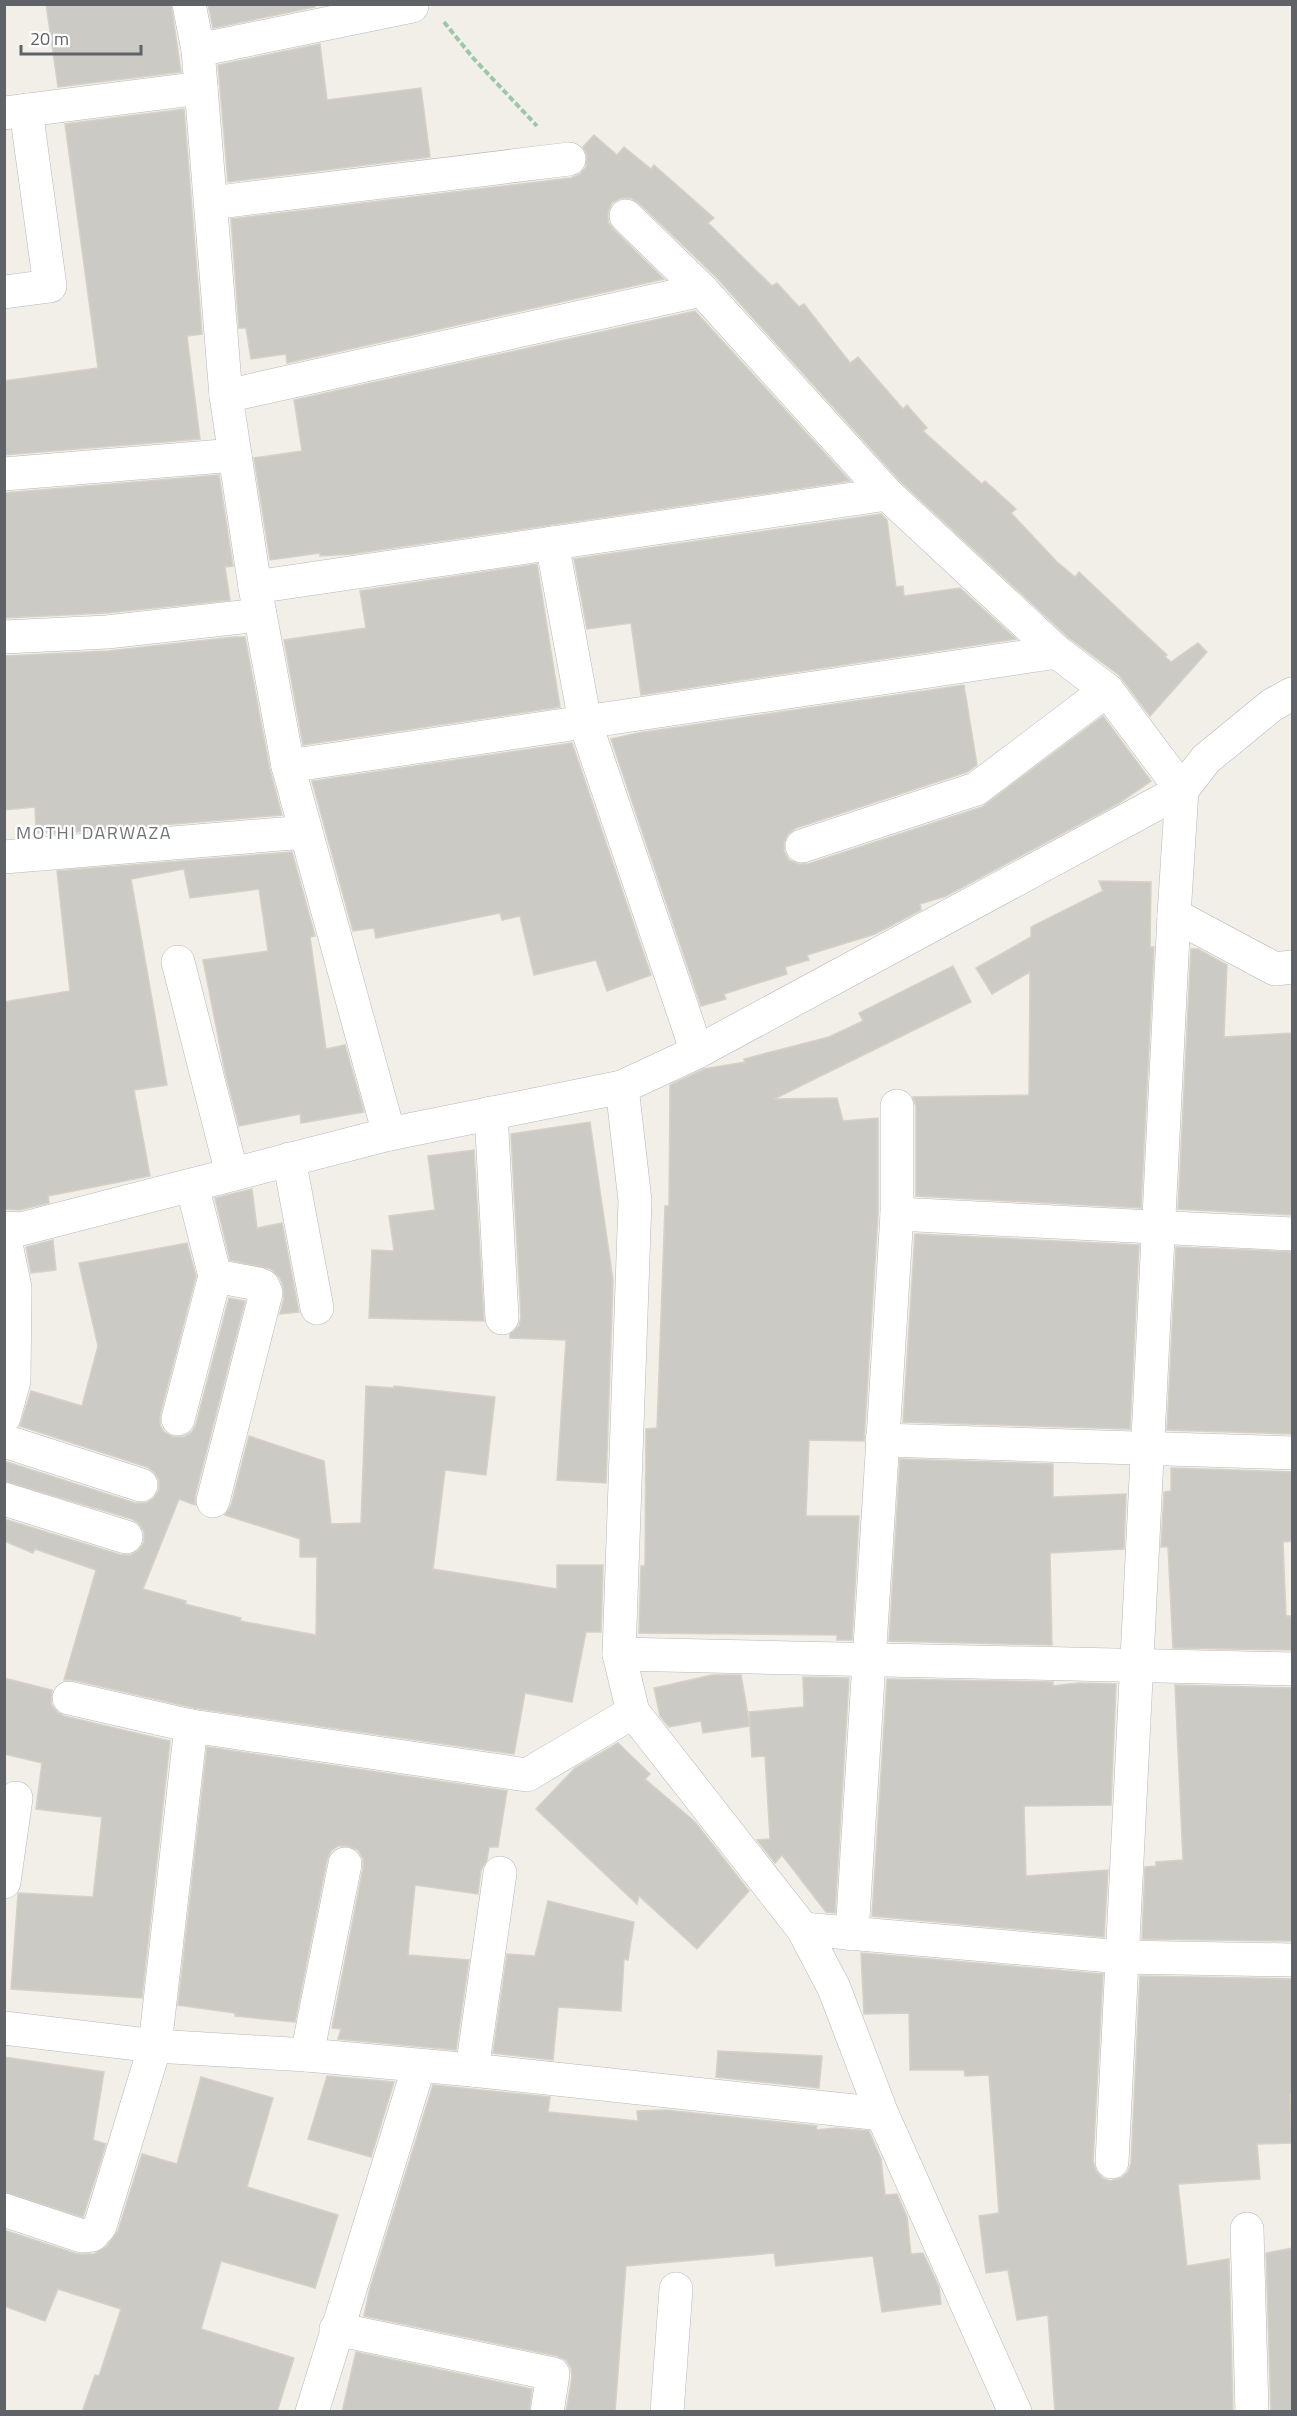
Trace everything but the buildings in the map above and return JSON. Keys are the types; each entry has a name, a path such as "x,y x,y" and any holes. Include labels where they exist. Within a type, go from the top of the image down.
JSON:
{"street":[{"path":"189,4 198,50 226,396 258,601 288,766 388,1134"},
{"path":"198,50 412,6"},
{"path":"4,292 50,286 15,112 201,88"},
{"path":"211,203 569,159"},
{"path":"626,216 702,290 887,494 1056,652 1107,690 1182,790 1113,2162"},
{"path":"226,396 702,290"},
{"path":"4,474 235,455"},
{"path":"4,637 107,632 552,543 887,494"},
{"path":"552,543 585,722 697,1052"},
{"path":"288,766 1056,652"},
{"path":"802,846 976,789 1107,690"},
{"path":"4,1228 21,1229 388,1134 622,1087 697,1052 1182,790 1206,759 1272,705 1293,694"},
{"path":"4,857 306,832"},
{"path":"1174,915 1275,969 1293,968"},
{"path":"178,962 232,1174"},
{"path":"622,1087 635,1201 619,1654 633,1712 803,1929 834,1988 882,2114 1015,2412"},
{"path":"852,1934 897,1214 897,1106"},
{"path":"491,1113 502,1318"},
{"path":"289,1159 317,1308"},
{"path":"178,1419 216,1276 192,1185"},
{"path":"897,1214 1293,1234"},
{"path":"4,1234 15,1288 14,1381 4,1417"},
{"path":"213,1501 266,1293 263,1286 258,1284 216,1276"},
{"path":"882,1440 1293,1453"},
{"path":"4,1441 141,1485"},
{"path":"4,1499 126,1537"},
{"path":"619,1654 1293,1669"},
{"path":"69,1698 191,1726 526,1775 633,1712"},
{"path":"4,2210 82,2236 88,2236 97,2231 155,2046 191,1726"},
{"path":"4,1882 16,1798"},
{"path":"307,2055 345,1864"},
{"path":"472,2070 500,1873"},
{"path":"803,1929 1122,1957 1293,1960"},
{"path":"4,2028 155,2046 307,2055 472,2070 882,2114"},
{"path":"312,2412 419,2066"},
{"path":"1247,2229 1252,2412"},
{"path":"667,2412 676,2289"},
{"path":"336,2329 553,2374 547,2412"}],"path":[{"path":"474,59 569,159"}],"district":[{"name":"MOTHI DARWAZA","path":"94,833"}]}
